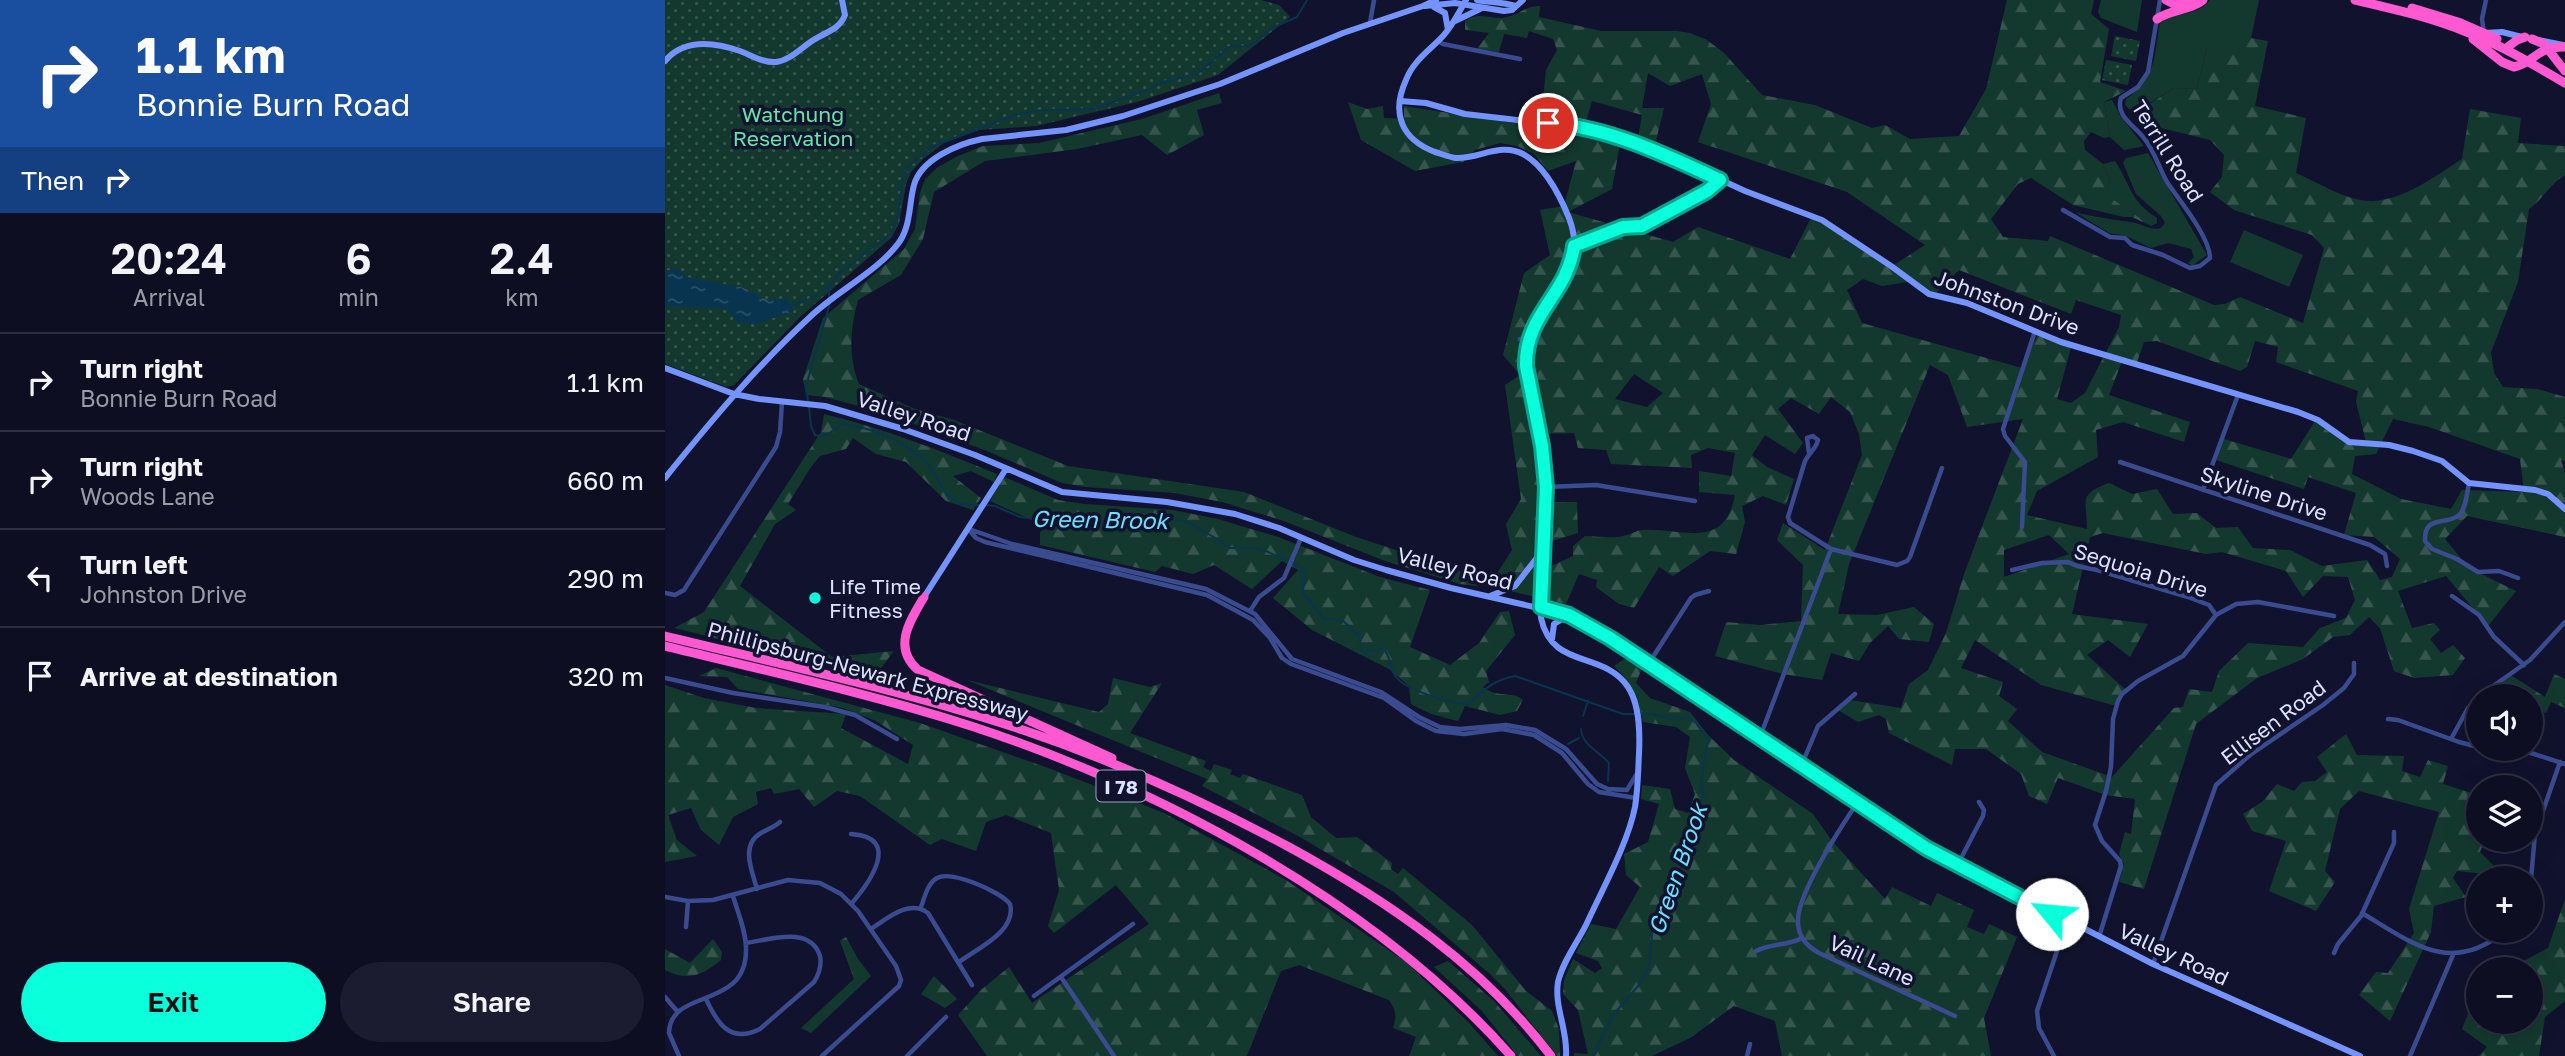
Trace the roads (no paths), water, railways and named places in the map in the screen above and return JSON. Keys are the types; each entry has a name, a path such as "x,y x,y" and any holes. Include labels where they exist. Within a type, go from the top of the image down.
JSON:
{"highway":[{"path":"2166,0 2176,6 2189,4"},
{"path":"2176,0 2189,4"},
{"path":"2157,19 2170,11 2203,0"},
{"path":"2355,0 2484,33 2530,59 2565,74"},
{"path":"2380,0 2462,27 2508,47"},
{"path":"2462,27 2513,66 2539,68"},
{"path":"2513,66 2505,58 2508,47 2517,40 2529,38 2548,48 2565,74"},
{"path":"2529,38 2534,48 2530,59"},
{"path":"2513,66 2548,48 2565,46"},
{"path":"2555,61 2565,46"},
{"path":"2530,59 2539,68 2565,83"},
{"path":"924,597 906,631 904,643 907,655 918,670 1073,739 1127,765 1136,774"},
{"name":"Phillipsburg-Newark Expressway","path":"665,636 938,704 1036,735 1192,798 1268,836 1378,898 1475,973 1506,1002 1551,1056"},
{"name":"Phillipsburg-Newark Expressway","path":"665,649 706,656 975,727 1064,761 1168,808 1245,848 1376,932 1450,994 1511,1056"}],"main road":[{"path":"665,61 676,50 693,44 726,47 767,61 786,59 814,39 838,27 845,15 842,0"},
{"path":"1477,0 1510,3 1515,6"},
{"path":"665,478 734,394 825,304 882,259 900,241 908,222 913,187 919,174 930,163 954,149 982,139 1066,130 1123,116 1255,71 1370,23 1434,3 1465,2 1483,9 1504,11 1511,10 1523,0"},
{"path":"1465,2 1448,30 1412,68 1405,81 1400,101 1401,121 1413,141 1430,150 1457,158 1504,149 1522,153 1546,176 1565,209 1574,246 1568,272 1537,318 1526,354 1527,376 1542,446 1546,487 1542,623 1552,641 1566,654 1617,674 1631,692 1637,719 1636,798 1627,832 1586,925 1559,977 1557,1001 1566,1040 1566,1056"},
{"path":"1434,3 1445,13 1448,30"},
{"path":"1454,22 1469,12 1483,9"},
{"path":"2484,33 2502,32 2565,46"},
{"name":"Johnston Drive","path":"1400,101 1426,103 1465,114 1560,124 1591,130 1628,142 1822,220 1891,265 1929,294 1967,303 2035,331 2137,366 2307,415 2349,442 2389,445 2442,461 2469,483"},
{"name":"Valley Road","path":"665,368 734,394 814,404 903,429 1062,492 1203,507 1279,528 1355,560 1490,597 1569,615 1649,663 1926,848 2099,938 2360,1056"},
{"path":"924,597 1006,469"},
{"path":"2469,483 2535,490 2548,494 2565,509"},
{"path":"1490,597 1515,586 1544,548"},
{"path":"1552,641 1554,624 1569,615"}],"street":[{"path":"1370,23 1374,0"},
{"name":"Terrill Road","path":"2064,211 2111,237 2125,238 2132,245 2190,268 2206,263 2210,257 2188,212 2168,183 2145,139 2120,109 2121,98 2139,87 2147,76 2160,0"},
{"path":"2484,33 2482,19 2486,0"},
{"path":"2462,27 2482,19"},
{"path":"1437,41 1520,59"},
{"path":"1574,246 1623,227 1642,226 1707,191 1720,180"},
{"path":"2022,527 2025,462 2004,436 2003,429 2035,331"},
{"path":"1520,340 1528,341"},
{"path":"2203,490 2239,394"},
{"path":"665,593 675,595 684,590 776,447 782,402"},
{"path":"1809,453 1788,519 1831,549 1896,565 1906,561 1928,511 1942,468"},
{"name":"Skyline Drive","path":"2120,462 2371,545 2385,554 2387,566"},
{"path":"2469,483 2462,512 2458,516 2429,526 2425,541 2432,549 2457,559 2478,572 2499,571 2518,578"},
{"path":"1546,487 1596,485 1695,501"},
{"path":"969,529 1013,544 1206,589 1250,611 1273,635 1288,657 1394,699 1426,721 1440,727 1461,729 1506,724 1535,730 1566,749 1592,779 1608,789 1627,790 1638,771"},
{"path":"969,529 976,538 985,542 1207,595 1253,620 1270,638 1283,658 1291,664 1373,691 1416,721 1436,731 1464,734 1503,729 1534,735 1562,752 1588,784 1599,792 1636,798"},
{"path":"1250,611 1259,597 1282,581 1301,538"},
{"path":"1760,737 1831,549"},
{"name":"Sequoia Drive","path":"2012,570 2042,563 2068,562 2188,597 2209,605 2216,615"},
{"path":"1649,663 1691,598 1709,591"},
{"path":"2452,596 2479,615 2494,637 2524,665"},
{"path":"2099,938 2122,866 2097,834 2095,825 2111,767 2113,719 2117,701 2130,687 2183,656 2216,615 2236,604 2253,602 2334,616"},
{"path":"2497,684 2524,665 2565,622"},
{"name":"Ellisen Road","path":"2154,964 2216,785 2250,755 2344,688 2354,674 2354,663"},
{"path":"665,678 733,693 825,707 855,715 897,739"},
{"path":"1802,765 1818,726 1855,694"},
{"path":"2451,739 2466,712"},
{"path":"2388,719 2466,743"},
{"path":"2532,866 2535,834 2563,763 2543,757"},
{"path":"1958,864 1983,816 1984,810 1979,802"},
{"name":"Vail Lane","path":"1857,803 1829,848 1801,906 1798,922 1802,938 1819,953 1955,1016"},
{"path":"757,889 748,858 750,848 756,836 781,822"},
{"path":"2334,953 2362,913 2394,843 2394,832"},
{"path":"851,834 864,835 870,839 876,846 879,860 871,879 852,903"},
{"path":"921,907 932,882 943,876 954,877 997,893 1010,904 1011,919 1005,928 960,962"},
{"path":"665,897 688,901 713,900 788,880 804,880 834,889 852,903 899,971 901,984 822,1056"},
{"path":"679,1056 667,1040 669,1025 677,1011 724,991 736,981 745,962 746,943 733,896"},
{"path":"686,927 688,901"},
{"path":"870,929 908,907 921,907 928,913 972,985"},
{"path":"2362,913 2428,950 2453,955 2487,943"},
{"path":"2054,1056 2039,1028 2037,1011 2067,921"},
{"path":"1034,996 1133,924"},
{"path":"706,999 715,1019 725,1028 737,1033 750,1033 760,1029 814,982 818,975 819,955 804,939 791,936 746,943"},
{"path":"1756,951 1802,938"},
{"path":"2410,1056 2453,955"},
{"path":"1061,977 1114,1056"},
{"path":"665,997 677,1011"},
{"path":"907,1056 946,1017"},
{"path":"1747,1056 1750,1044"}],"water":[{"path":"677,268 687,277 741,287 768,300 787,298 794,311 756,324 737,322 727,309 665,306 665,283 669,281 665,281 665,271"}],"waterway":[{"name":"Green Brook","path":"829,298 829,288 838,274 890,234 897,220 903,178 909,166 933,146 1015,115 1044,110 1094,109 1162,82 1197,74 1229,47 1250,46 1274,27 1297,17 1307,0"},
{"path":"790,306 808,300 828,288"},
{"name":"Green Brook","path":"808,401 806,386 830,303"},
{"name":"Green Brook","path":"809,407 815,435 826,434 842,424 887,436 908,447 925,461 953,500 980,505"},
{"name":"Green Brook","path":"986,505 1020,517 1039,519 1089,522 1164,518 1191,524 1229,548 1256,548 1301,567 1304,574 1303,593 1324,619 1342,620 1360,636 1361,650 1365,652 1383,648 1396,677 1409,687 1429,695 1468,704 1494,683 1515,676 1623,714 1634,714"},
{"path":"1583,716 1588,701"},
{"name":"Green Brook","path":"1593,1056 1614,1014 1638,986 1649,968 1653,924 1673,892 1693,819 1704,800 1701,779 1708,740 1696,723 1689,718 1671,719 1640,714"},
{"path":"1581,729 1587,743 1609,763 1608,781"},
{"path":"1568,744 1579,738"}],"place":[{"name":"Life Time Fitness","path":"815,598"}],"park label":[{"name":"Watchung Reservation","path":"793,126"}]}
